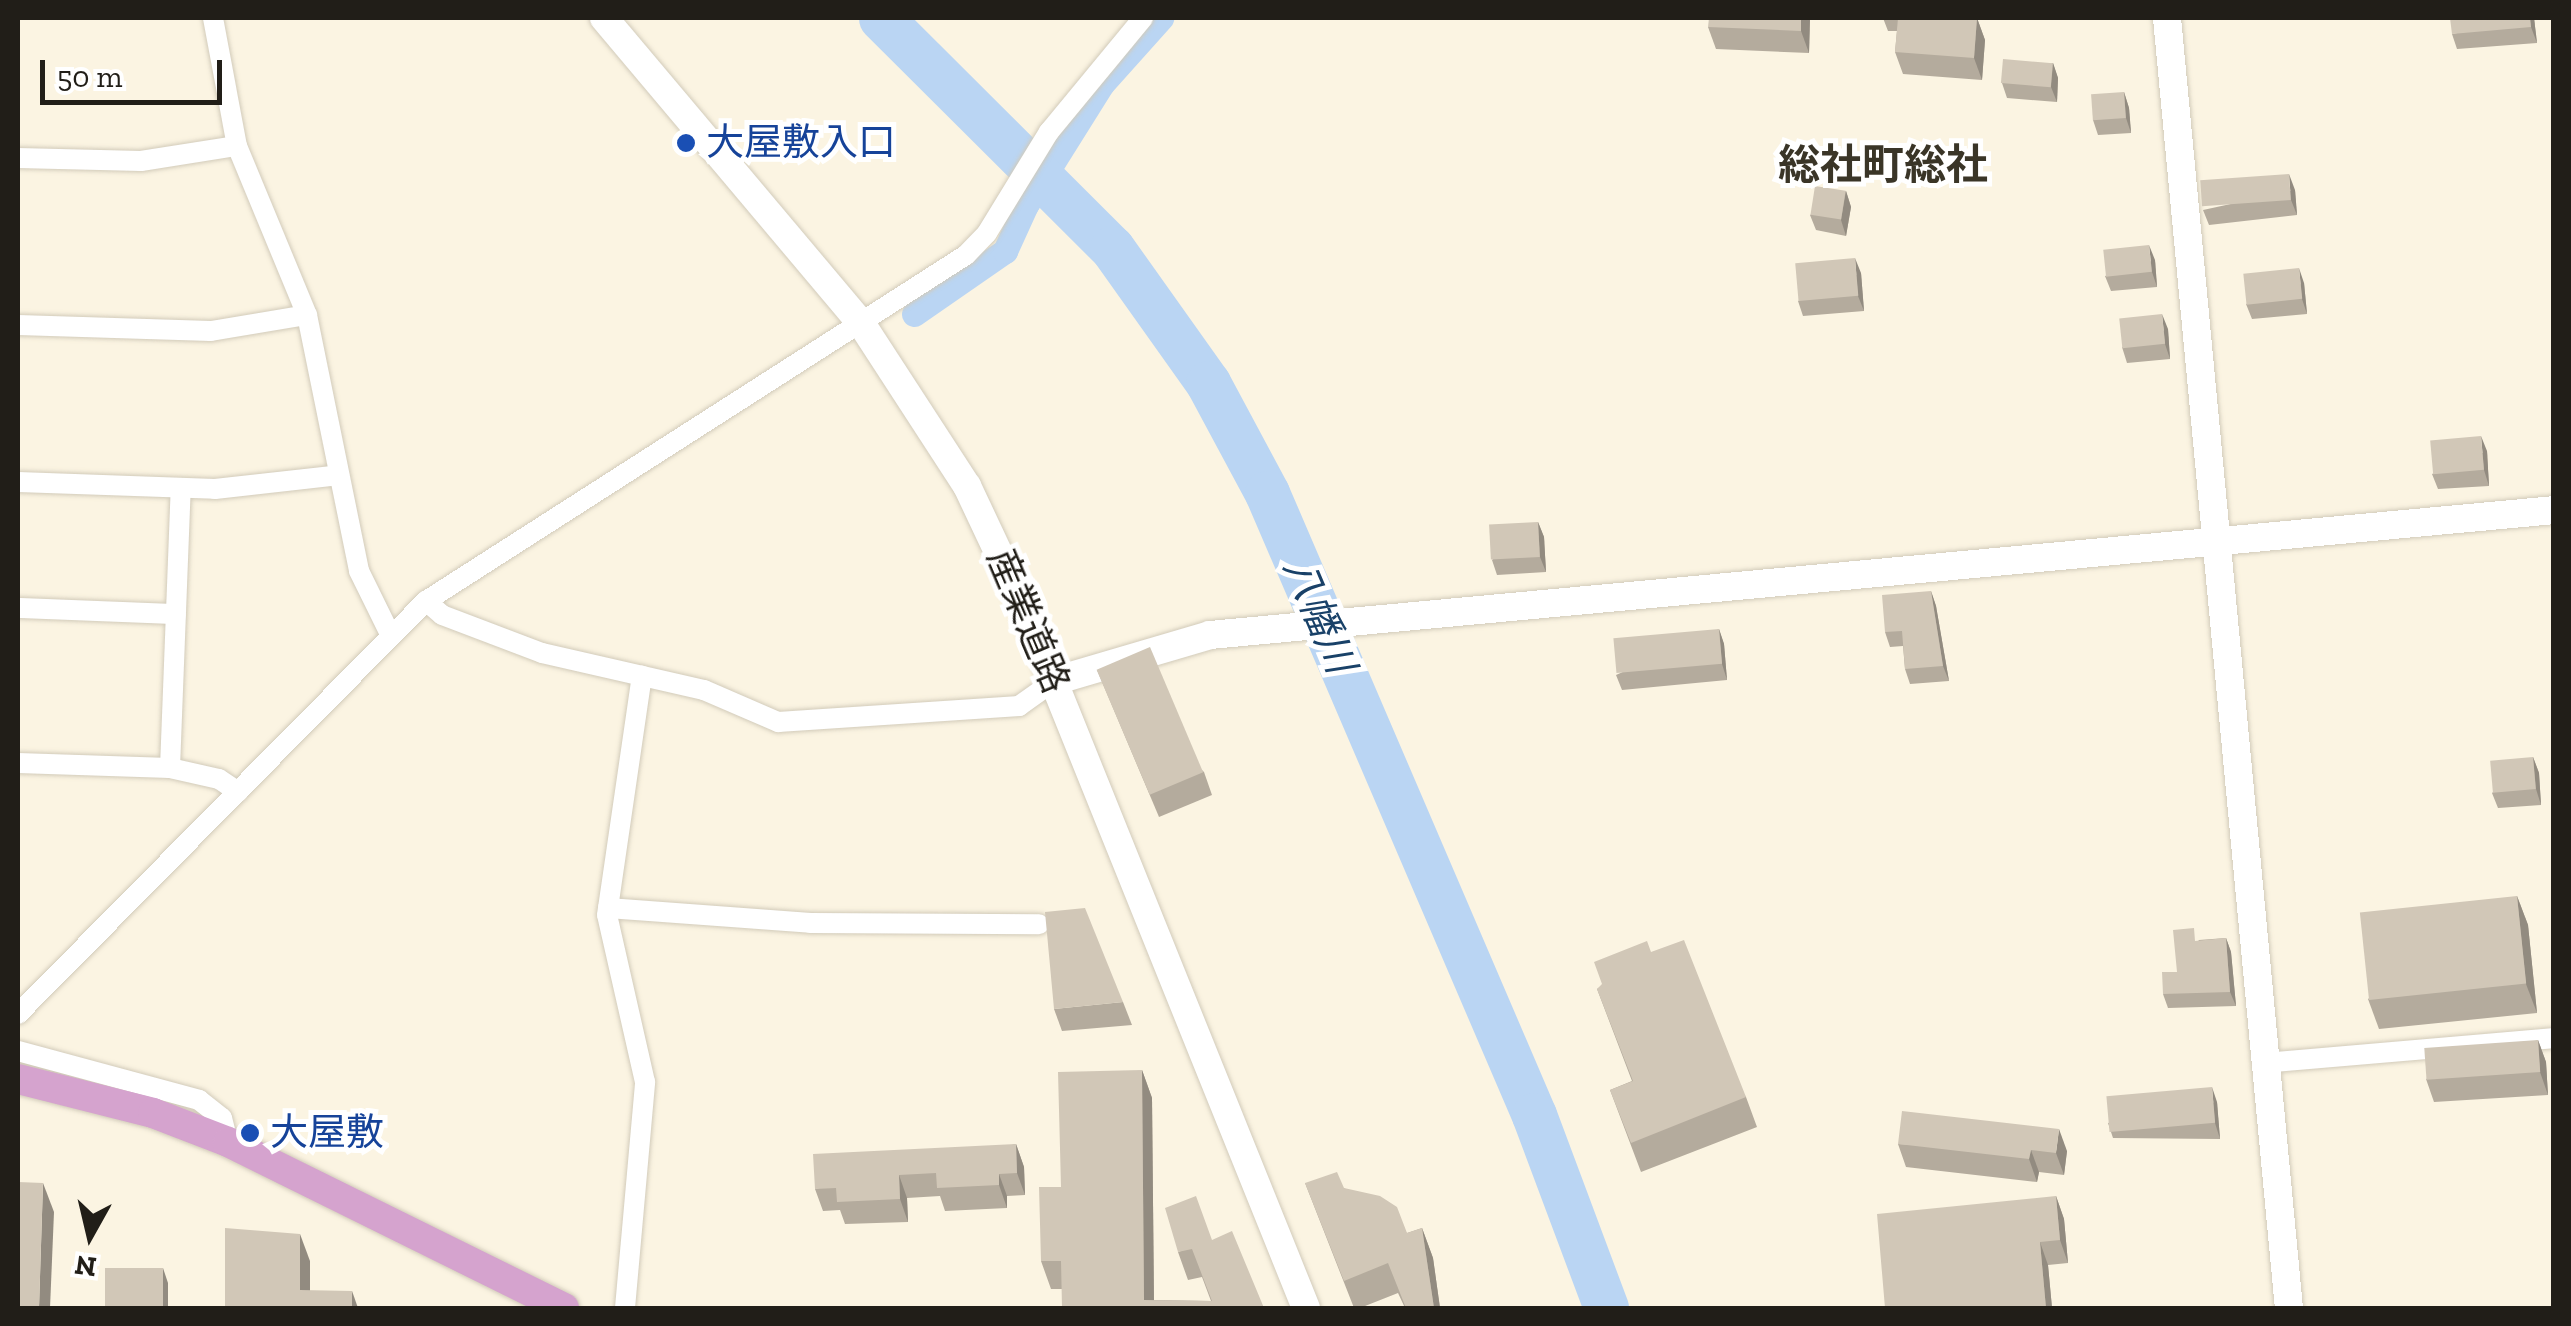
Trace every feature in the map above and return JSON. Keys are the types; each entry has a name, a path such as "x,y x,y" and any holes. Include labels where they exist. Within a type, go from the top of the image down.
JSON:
{"main road":[{"path":"18,1079 153,1113 228,1142 564,1308"}],"street":[{"path":"213,18 236,146 307,316 362,583 392,636"},
{"name":"産業道路","path":"604,18 862,326 967,486 1054,681 1306,1308"},
{"path":"18,1014 426,601 862,326 966,255 1049,132 1143,18"},
{"path":"2167,18 2289,1308"},
{"path":"18,158 141,161 236,146"},
{"path":"18,325 210,332 307,316"},
{"path":"18,482 181,488 338,475"},
{"path":"170,768 181,488"},
{"path":"426,601 442,615 549,655 704,690 760,716 800,723 1019,706 1054,681 1178,641 1282,628 2214,538 2554,510"},
{"path":"18,608 176,614"},
{"path":"625,1308 645,1082 608,908 642,676"},
{"path":"18,764 170,768 219,779 238,792"},
{"path":"608,908 810,923 1039,924"},
{"path":"2263,1062 2554,1038"},
{"path":"18,1051 199,1100 222,1118 228,1142"}],"building":[{"path":"1709,18 1801,18 1801,31 1708,27"},
{"path":"1898,18 1977,18 1974,58 1895,52"},
{"path":"2450,18 2530,18 2531,27 2452,34"},
{"path":"2003,59 2053,63 2051,87 2001,83"},
{"path":"2124,92 2126,118 2093,120 2091,94"},
{"path":"2289,174 2291,200 2202,206 2200,180"},
{"path":"1815,186 1846,191 1841,219 1810,215"},
{"path":"2149,245 2152,272 2106,277 2103,250"},
{"path":"1855,258 1858,296 1799,301 1795,263"},
{"path":"2299,268 2302,299 2247,305 2243,274"},
{"path":"2162,314 2165,344 2122,348 2119,318"},
{"path":"2481,436 2484,470 2433,474 2430,440"},
{"path":"1538,522 1540,557 1491,560 1489,525"},
{"path":"1931,591 1943,666 1905,669 1902,631 1885,632 1882,595"},
{"path":"1719,629 1722,664 1616,673 1613,638"},
{"path":"1150,647 1203,772 1150,795 1097,670"},
{"path":"2533,757 2536,789 2493,793 2490,761"},
{"path":"2517,896 2526,984 2369,1000 2360,913"},
{"path":"1085,908 1123,1002 1054,1009 1045,912"},
{"path":"2194,928 2195,941 2226,938 2230,992 2163,994 2162,972 2177,972 2173,930"},
{"path":"1684,940 1746,1097 1631,1143 1610,1090 1633,1081 1597,989 1602,984 1594,962 1647,941 1651,952"},
{"path":"2538,1040 2540,1072 2427,1080 2424,1048"},
{"path":"1142,1070 1144,1300 1212,1301 1192,1249 1178,1252 1165,1208 1196,1196 1212,1240 1232,1231 1264,1308 1062,1308 1061,1261 1041,1261 1039,1187 1061,1187 1058,1072"},
{"path":"2212,1087 2215,1123 2110,1132 2106,1096"},
{"path":"1902,1111 2059,1129 2056,1153 2031,1150 2029,1159 1898,1144"},
{"path":"1016,1144 1017,1173 999,1174 999,1185 937,1188 936,1173 899,1175 900,1199 837,1202 836,1188 815,1189 813,1154"},
{"path":"1337,1172 1344,1188 1380,1196 1397,1207 1407,1233 1422,1228 1434,1308 1406,1308 1388,1263 1344,1281 1305,1183"},
{"path":"18,1182 43,1183 39,1308 18,1308"},
{"path":"2056,1196 2060,1240 2040,1242 2046,1308 1885,1308 1877,1214"},
{"path":"225,1228 300,1234 300,1290 352,1291 352,1308 225,1308"},
{"path":"105,1268 163,1268 163,1308 105,1308"}],"waterway":[{"name":"八幡川","path":"881,18 1112,248 1208,383 1267,493 1534,1115 1606,1308"},
{"path":"914,314 1005,251 1026,205 1102,84 1161,18"}],"place":[{"name":"大屋敷入口","path":"686,143"},
{"name":"大屋敷","path":"250,1133"}],"district":[{"name":"総社町総社","path":"1883,165"}]}
